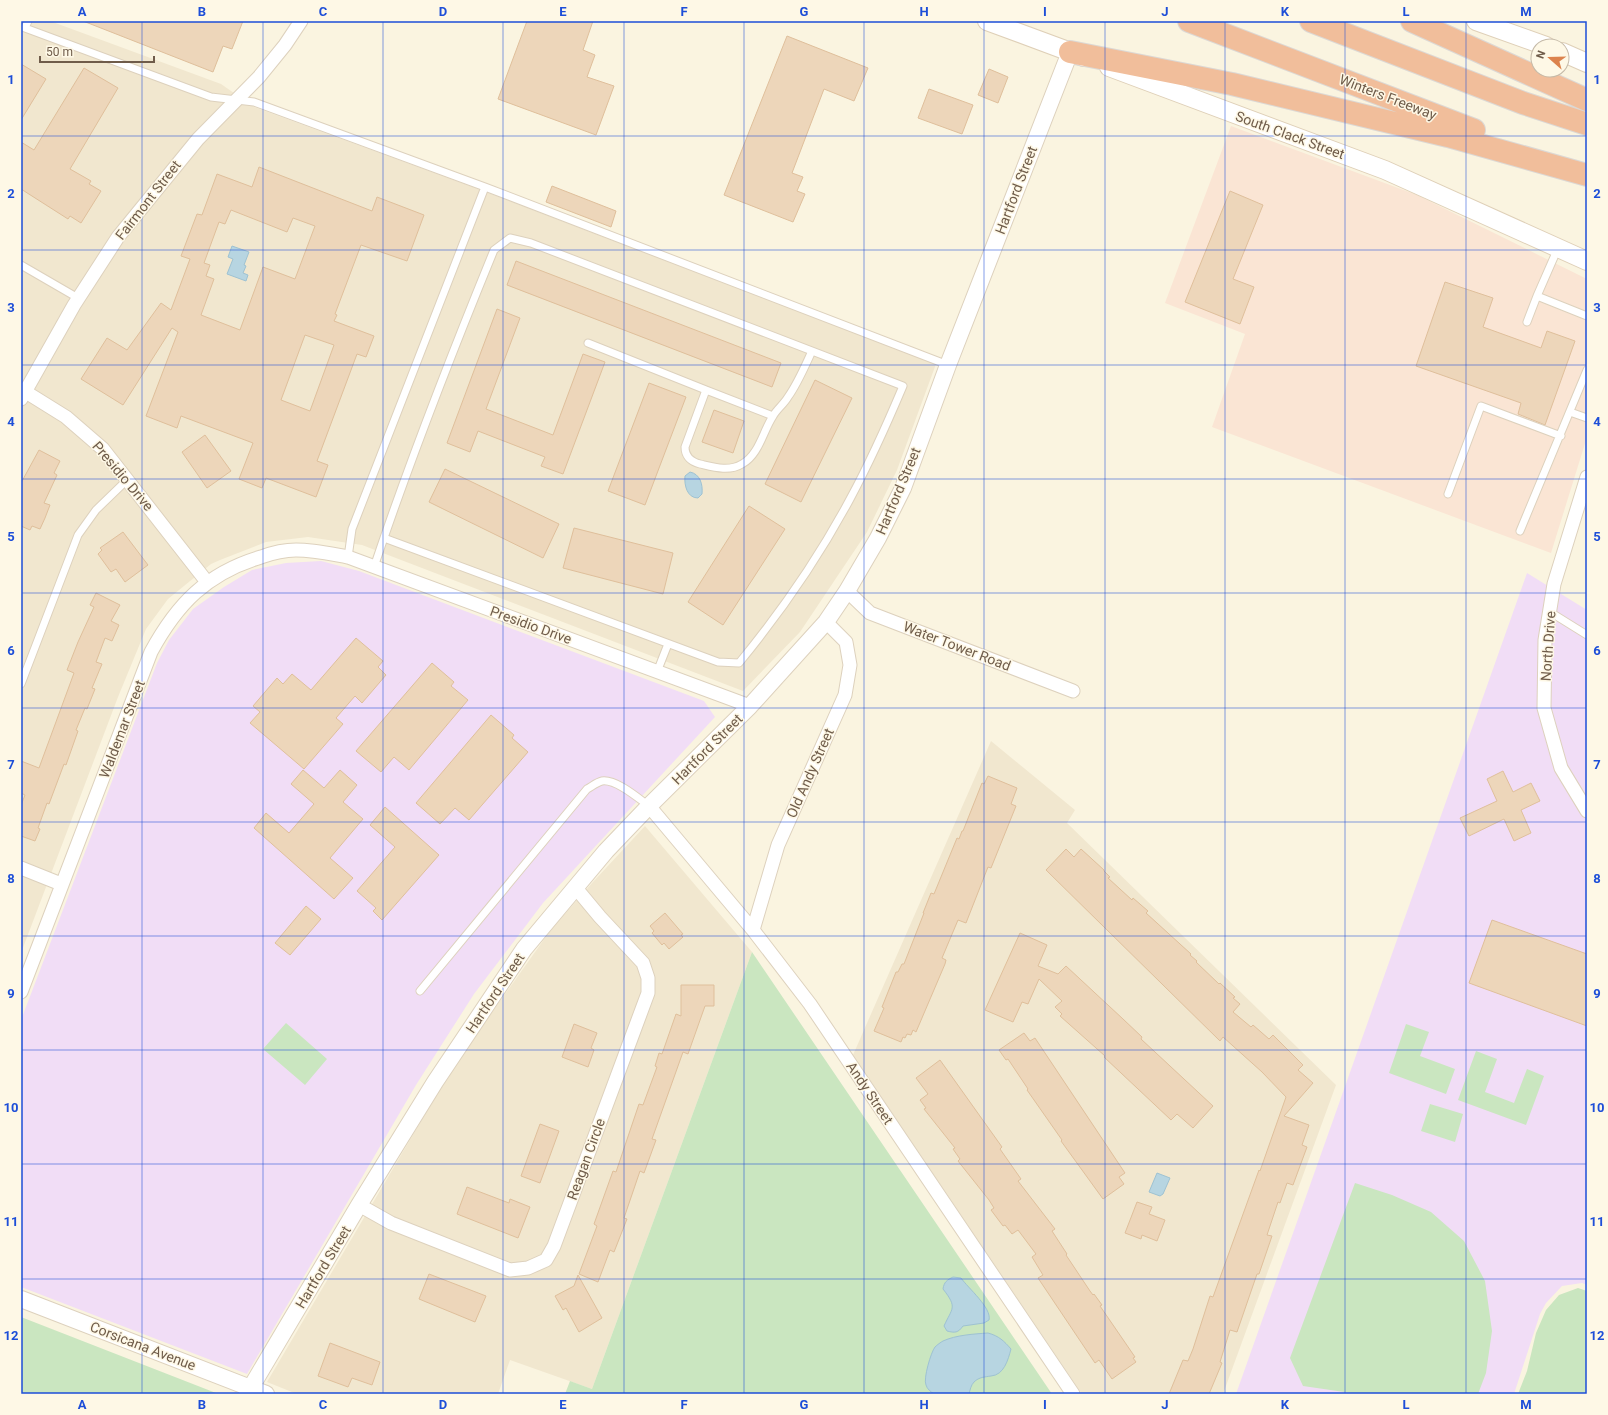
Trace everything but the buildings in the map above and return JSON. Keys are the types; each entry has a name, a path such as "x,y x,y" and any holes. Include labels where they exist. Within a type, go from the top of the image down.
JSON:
{"highway":[{"name":"Winters Freeway","path":"1189,21 1481,133 1587,171"},
{"path":"1311,21 1523,103 1587,124"},
{"path":"1412,21 1587,100"},
{"path":"1070,52 1232,84 1440,134 1587,175"}],"main road":[{"name":"South Clack Street","path":"987,21 1385,170 1587,261"},
{"path":"1476,21 1530,40"},
{"path":"1570,55 1587,62"}],"street":[{"name":"Fairmont Street","path":"22,393 78,298 118,236 198,139 259,77 285,45 301,21"},
{"name":"Hartford Street","path":"249,1391 435,1082 524,949 606,851 750,706 826,622 847,591 878,538 903,488 948,365 1070,52"},
{"name":"Presidio Drive","path":"22,393 66,417 103,449 207,582"},
{"name":"North Drive","path":"1587,477 1554,584 1545,640 1544,708 1561,768 1587,811"},
{"name":"Waldemar Street","path":"21,992 61,884 151,652 164,629 180,607 207,582 231,568 275,552 296,550 310,551"},
{"name":"Presidio Drive","path":"310,551 348,557 750,706"},
{"name":"Water Tower Road","path":"847,591 870,613 1073,691"},
{"name":"Old Andy Street","path":"753,930 778,845 845,695 850,665 846,642 826,622"},
{"name":"Andy Street","path":"649,806 753,930 810,1004 1073,1394"},
{"path":"21,868 61,884"},
{"name":"Reagan Circle","path":"359,1206 391,1223 510,1270 528,1268 546,1260 554,1246 648,993 648,978 643,963 600,917 575,887"},
{"name":"Corsicana Avenue","path":"21,1299 249,1391 266,1394"}],"lane":[{"path":"28,21 25,28 211,97 254,102 485,187 948,365"},
{"path":"348,557 352,529 485,187"},
{"path":"374,567 400,488 494,250 510,238 531,243 903,386 879,442 850,500 806,572 768,628 739,663 718,662 384,538"},
{"path":"1527,322 1558,248"},
{"path":"21,264 78,298"},
{"path":"1537,296 1587,316"},
{"path":"588,343 773,416"},
{"path":"706,390 685,447 687,455 695,462 722,468 742,465 755,451 773,416 788,398 812,351"},
{"path":"1520,531 1561,436 1587,370"},
{"path":"1448,494 1481,406 1561,436"},
{"path":"1570,412 1587,418"},
{"path":"21,684 78,535 96,510 128,480"},
{"path":"1550,612 1587,635"},
{"path":"657,672 668,644"},
{"path":"420,991 587,789 602,781 628,790 649,806"}],"shaded area":[{"path":"21,21 50,21 221,84 254,107 470,186 936,364 897,470 867,532 800,632 743,691 362,545 308,537 266,542 220,560 211,564 168,599 146,629 118,697 21,953"},
{"path":"1231,126 1417,195 1587,279 1587,437 1551,553 1212,427 1245,334 1165,303"},
{"path":"321,561 359,571 704,701 715,717 543,903 474,994 416,1085 247,1374 21,1287 21,1020 157,663 169,640 193,609 224,587 252,570 286,563"},
{"path":"1527,573 1587,610 1587,1285 1582,1283 1562,1286 1546,1303 1540,1314 1514,1394 1236,1394"},
{"path":"991,741 1075,810 1067,823 1336,1085 1223,1394 1082,1394 853,1055"},
{"path":"645,826 752,952 592,1389 510,1360 498,1394 297,1394 267,1382 453,1067 550,931"}],"green space":[{"path":"752,952 1052,1394 565,1394 570,1381 592,1389"},
{"path":"286,1023 327,1059 305,1085 263,1049"},
{"path":"1406,1024 1429,1032 1420,1056 1455,1069 1446,1094 1389,1073"},
{"path":"1476,1051 1497,1059 1485,1092 1514,1103 1527,1069 1544,1076 1526,1125 1458,1100"},
{"path":"1430,1104 1463,1114 1455,1142 1421,1131"},
{"path":"1355,1183 1392,1195 1431,1212 1464,1241 1485,1281 1492,1331 1486,1373 1478,1394 1358,1394 1303,1386 1290,1358"},
{"path":"1578,1288 1587,1291 1587,1394 1518,1394 1527,1371 1536,1333 1546,1310 1559,1295"},
{"path":"21,1317 216,1393 21,1394"}],"water":[{"path":"232,246 249,252 244,265 246,266 243,273 248,275 246,281 227,274 233,259 228,257"},
{"path":"690,472 698,477 701,483 702,494 698,498 691,496 686,487 685,476"},
{"path":"1157,1173 1170,1178 1163,1194 1160,1196 1149,1192"},
{"path":"953,1277 961,1278 979,1298 987,1310 989,1320 984,1323 963,1326 956,1332 947,1331 944,1326 951,1311 952,1304 948,1295 943,1289 946,1282"},
{"path":"988,1333 1001,1339 1011,1349 1005,1366 999,1373 976,1380 972,1385 969,1394 934,1394 927,1388 925,1382 926,1372 935,1347 943,1341 954,1337"}]}
